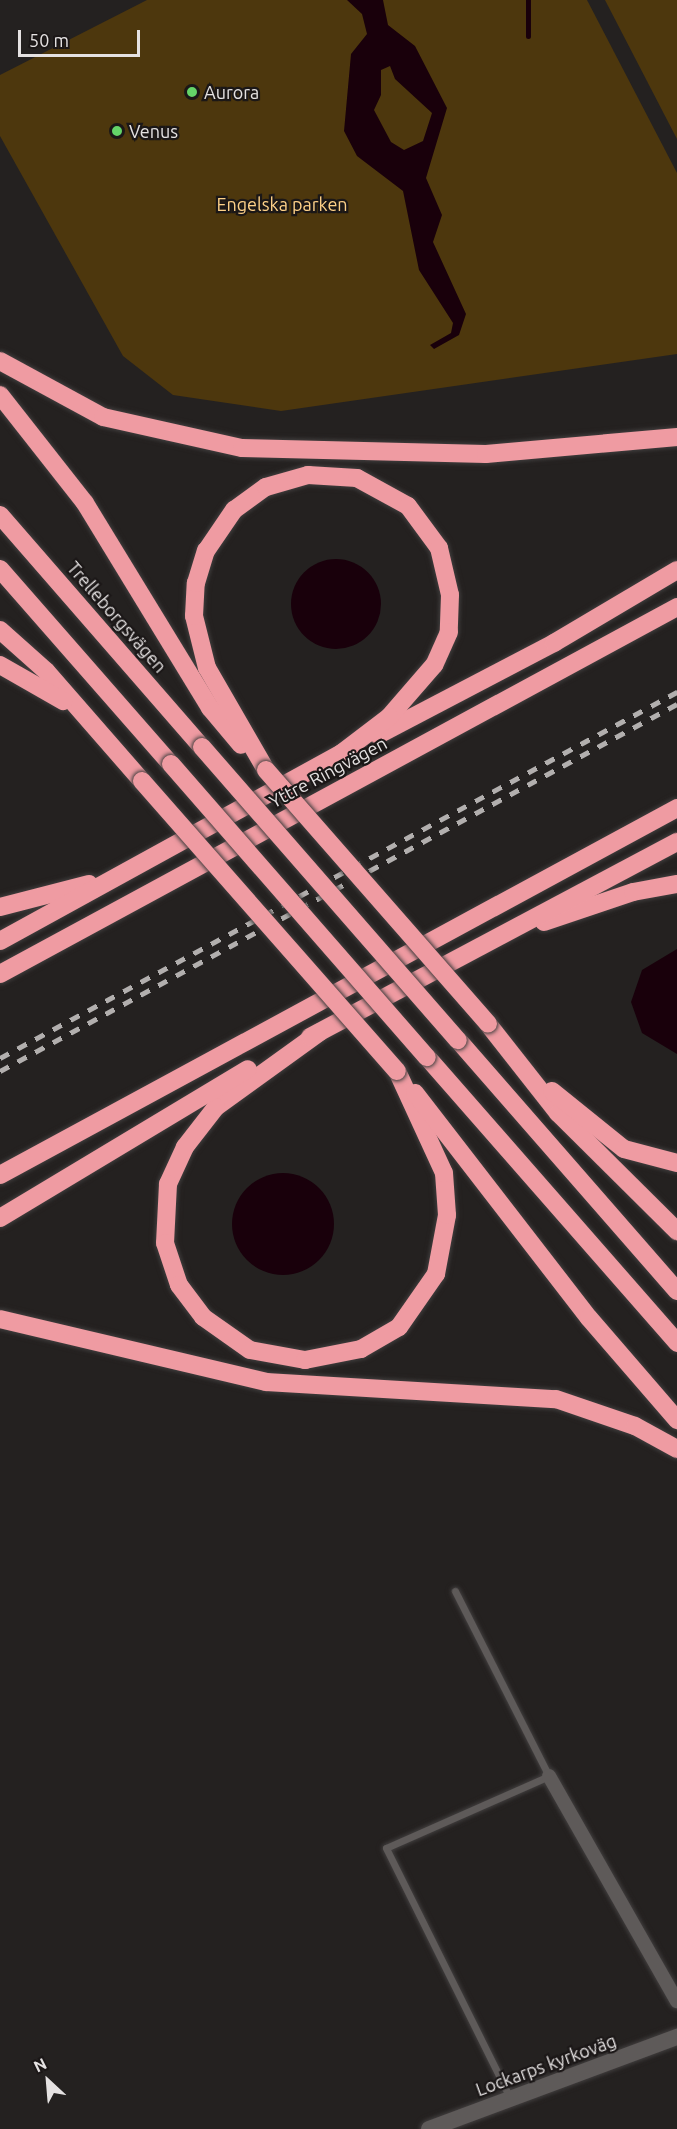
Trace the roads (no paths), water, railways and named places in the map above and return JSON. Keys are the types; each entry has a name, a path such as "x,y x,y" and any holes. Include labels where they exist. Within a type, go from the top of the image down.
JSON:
{"highway":[{"path":"0,361 52,394 103,417 242,448 486,454 677,437"},
{"path":"0,395 85,503 234,729 266,770 488,1024 566,1122 677,1231"},
{"path":"234,729 207,668 194,616 206,551 234,510 266,487 308,475 357,478 408,506 432,535 444,560 452,613 442,647 422,682 389,717 339,755"},
{"name":"Trelleborgsvägen","path":"0,516 677,1291"},
{"path":"0,569 677,1343"},
{"path":"0,941 339,755 554,643 677,570"},
{"name":"Yttre Ringvägen","path":"0,974 677,607"},
{"path":"0,630 46,671 396,1071 589,1318 677,1420"},
{"path":"0,665 22,673 81,712"},
{"path":"0,1175 677,808"},
{"path":"0,1218 143,1128 677,842"},
{"path":"0,907 123,875"},
{"path":"492,941 633,892 677,884"},
{"path":"320,1032 216,1107 185,1147 168,1184 164,1234 179,1285 202,1317 250,1350 305,1360 361,1349 399,1327 436,1275 447,1215 444,1173 396,1071"},
{"path":"518,1060 624,1149 677,1163"},
{"path":"0,1320 266,1382 556,1399 635,1426 677,1449"}],"street":[{"path":"549,1776 677,2001"},
{"name":"Lockarps kyrkoväg","path":"429,2129 677,2037"}],"lane":[{"path":"455,1591 549,1776 386,1848 512,2100"}],"waterway":[{"path":"528,0 528,36"}],"railway":[{"path":"0,1058 677,692"},
{"path":"0,1071 677,704"}],"place":[{"name":"Aurora","path":"192,92"},
{"name":"Venus","path":"117,131"}],"park label":[{"name":"Engelska parken","path":"282,204"}]}
